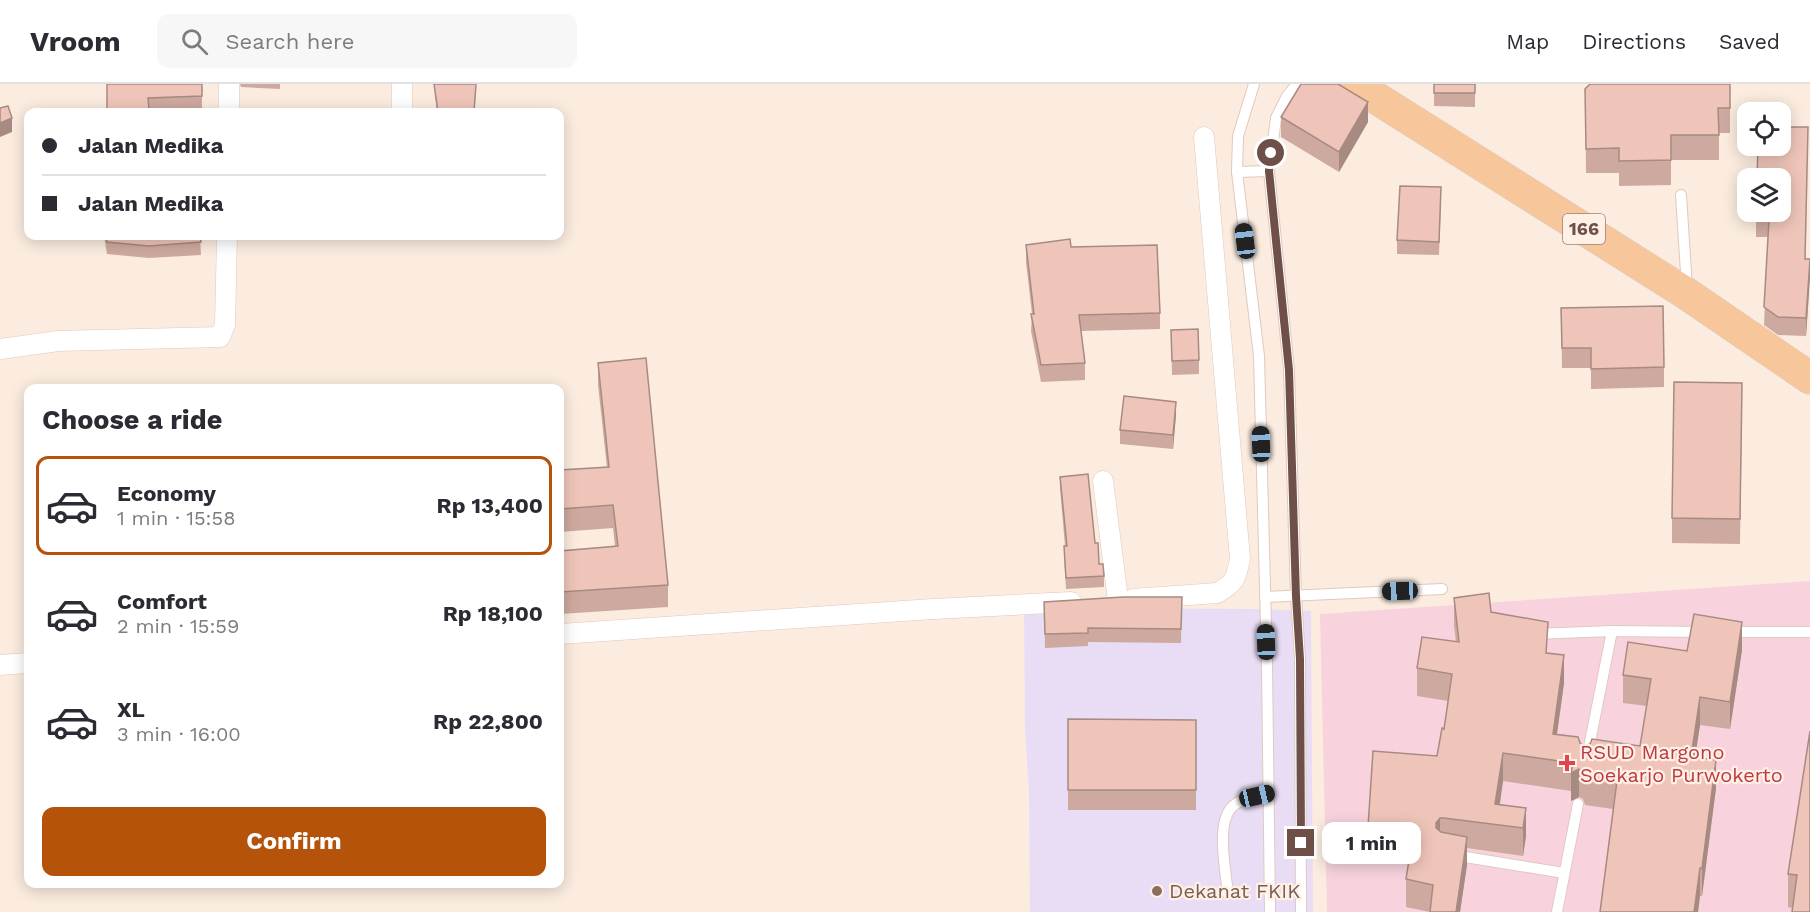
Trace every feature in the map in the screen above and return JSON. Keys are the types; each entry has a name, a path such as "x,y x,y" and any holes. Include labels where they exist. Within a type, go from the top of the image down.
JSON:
{"main road":[{"name":"166","path":"1354,84 1687,294 1810,378"}],"street":[{"path":"229,84 229,108"},
{"path":"402,84 402,108"},
{"path":"564,634 1218,593 1229,587 1235,580 1240,559 1204,136"},
{"path":"0,349 58,341 220,337 225,325 227,240"},
{"path":"1103,482 1118,600"},
{"path":"0,665 24,663"}],"lane":[{"path":"1254,84 1238,136 1237,172 1258,356 1270,912"},
{"path":"1297,84 1287,96 1276,118 1269,171 1289,370 1300,659 1301,912"},
{"path":"1237,172 1269,171"},
{"path":"1681,195 1687,294"},
{"path":"1265,597 1442,589"},
{"path":"1521,635 1612,631 1810,632"},
{"path":"1585,766 1612,631"},
{"path":"1228,894 1222,833 1226,814 1233,806 1245,799 1269,793"},
{"path":"1557,912 1578,804"},
{"path":"1443,853 1563,873"}],"shaded area":[{"name":"RSUD Margono Soekarjo Purwokerto","path":"1810,581 1810,912 1327,912 1320,614"},
{"path":"1024,608 1311,611 1313,912 1030,912"}],"building":[{"path":"107,84 202,84 202,96 148,98 149,108 107,108"},
{"path":"434,84 476,84 474,108 437,108"},
{"path":"1301,84 1338,84 1368,102 1339,152 1281,117"},
{"path":"1434,84 1475,84 1475,93 1434,93"},
{"path":"1590,84 1730,84 1730,108 1718,108 1719,135 1671,135 1671,160 1619,161 1619,148 1586,149 1585,89"},
{"path":"8,106 12,118 0,123 0,108"},
{"path":"1791,127 1808,127 1805,259 1810,259 1806,318 1778,317 1764,307 1769,222 1791,222 1791,168 1757,168 1758,156 1791,156"},
{"path":"1400,186 1441,187 1439,242 1397,240"},
{"path":"1070,239 1071,247 1157,245 1160,313 1079,315 1085,363 1041,365 1031,314 1034,314 1026,245"},
{"path":"107,240 201,240 201,242 149,246 107,242"},
{"path":"1663,306 1664,367 1591,369 1591,348 1562,348 1561,308"},
{"path":"1198,329 1199,360 1172,361 1171,330"},
{"path":"646,358 668,585 564,592 564,551 618,546 613,505 564,509 564,470 609,467 598,363"},
{"path":"1674,382 1742,383 1740,519 1672,518"},
{"path":"1124,396 1176,402 1173,435 1120,430"},
{"path":"1088,474 1095,543 1098,543 1099,564 1103,564 1104,576 1066,578 1064,546 1067,546 1060,477"},
{"path":"1489,593 1491,612 1548,622 1546,653 1564,655 1553,734 1578,737 1584,746 1590,744 1592,739 1640,746 1651,679 1623,675 1628,642 1687,651 1694,614 1742,622 1730,702 1700,697 1691,757 1716,760 1694,912 1600,912 1617,781 1585,777 1583,771 1579,769 1571,773 1573,763 1503,753 1495,804 1526,808 1523,828 1444,818 1440,818 1436,823 1436,828 1441,832 1467,837 1456,912 1430,912 1433,885 1406,879 1414,829 1368,827 1373,751 1437,756 1442,728 1444,729 1452,674 1417,668 1422,637 1459,642 1454,598"},
{"path":"1123,597 1182,597 1181,629 1088,628 1088,633 1045,634 1044,602"},
{"path":"1068,719 1196,720 1196,790 1068,790"},
{"path":"1810,731 1810,912 1792,912 1797,875 1788,874"}],"place":[{"name":"RSUD Margono Soekarjo Purwokerto","path":"1567,763"},
{"name":"Dekanat FKIK","path":"1157,891"}],"route":[{"path":"1271,153 1269,171 1289,370 1300,659 1301,843"}]}
